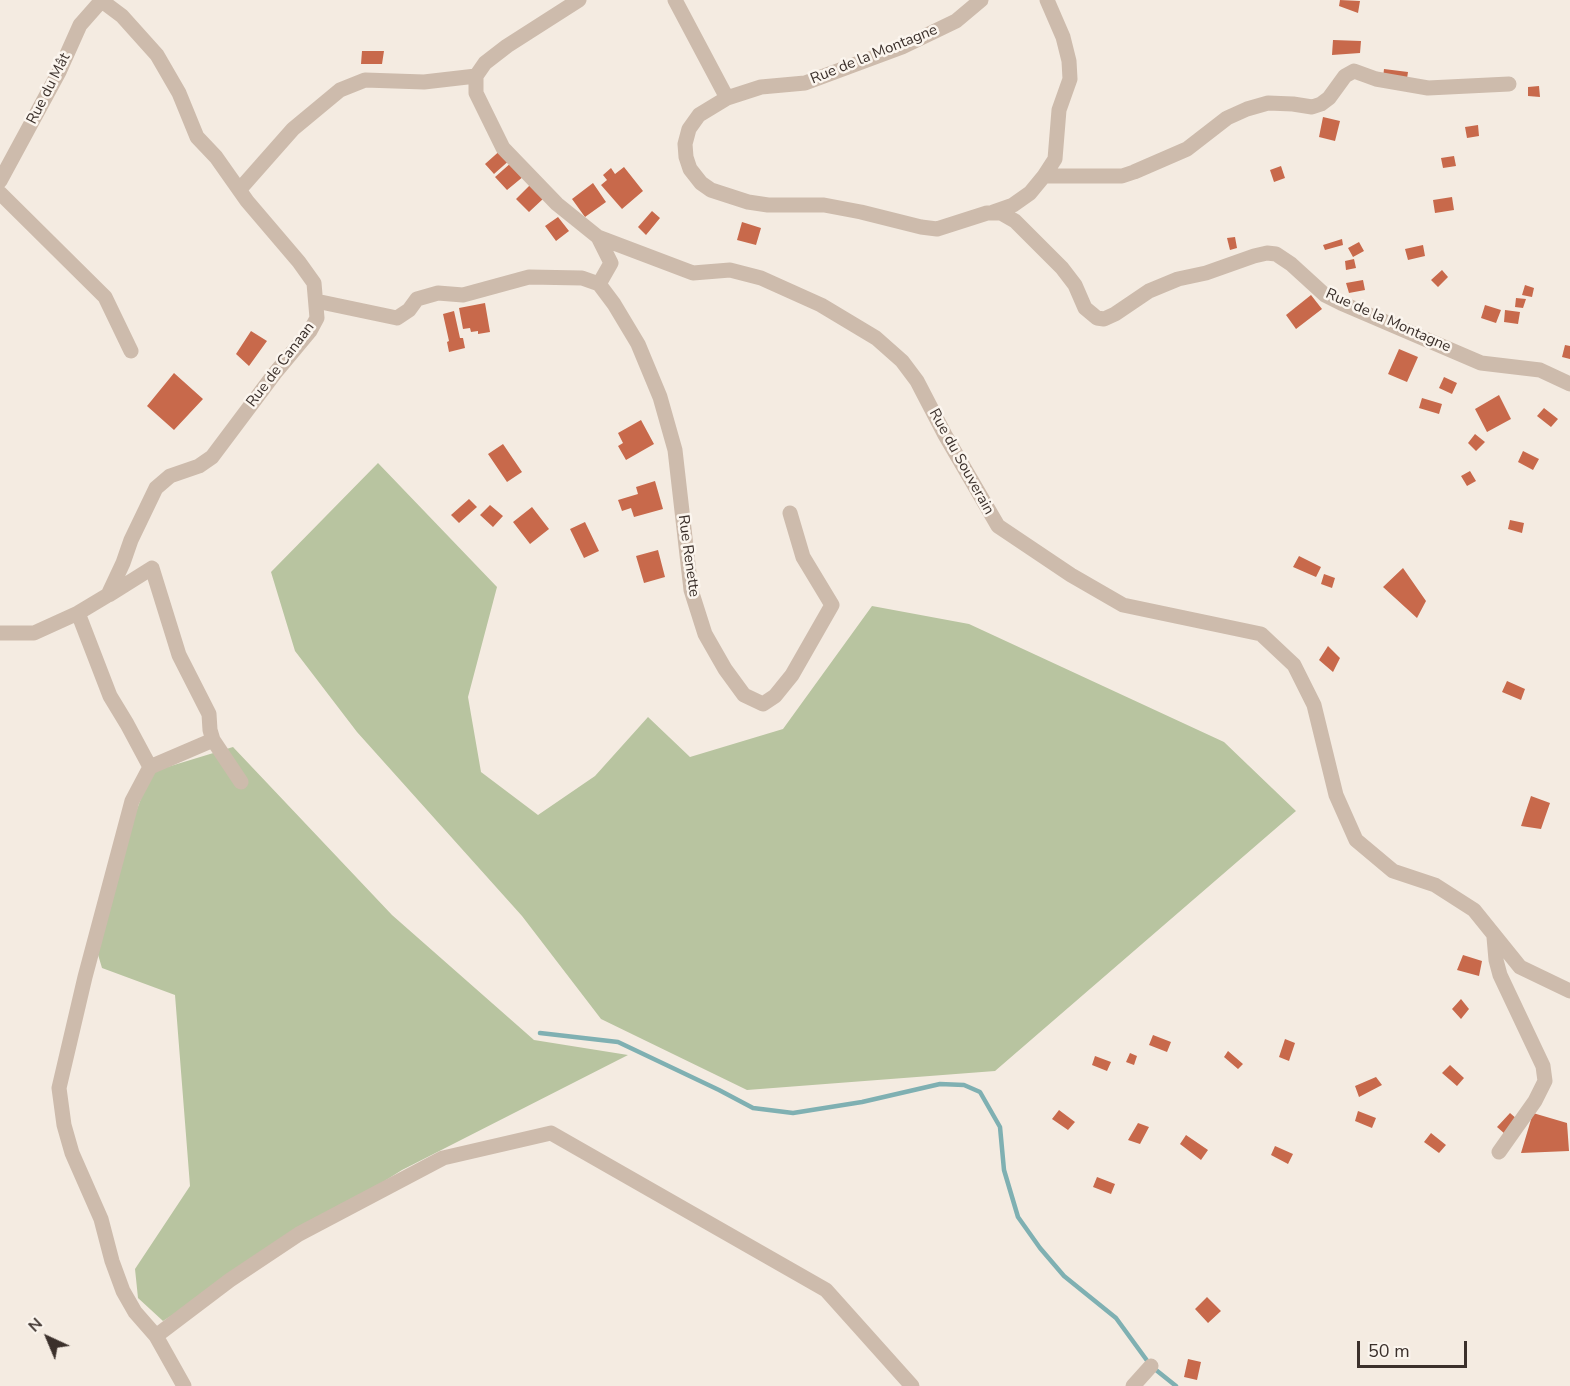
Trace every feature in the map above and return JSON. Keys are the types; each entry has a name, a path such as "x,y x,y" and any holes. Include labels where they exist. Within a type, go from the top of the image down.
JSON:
{"street":[{"name":"Rue du Mât","path":"0,181 59,72 80,25 102,0"},
{"name":"Rue de Canaan","path":"102,0 122,16 157,55 179,93 196,137 216,157 247,201 314,283 317,318 309,332 212,457 199,466 170,476 156,488 108,595"},
{"path":"240,189 293,129 340,90 365,80 424,81 476,76 485,63 507,46 579,0"},
{"path":"675,0 727,98"},
{"name":"Rue de la Montagne","path":"981,0 956,21 902,47 804,83 761,87 727,98 699,115 689,129 685,144 690,169 700,183 711,190 748,202 768,205 824,205 861,212 899,223 937,229 987,213 1001,213 1015,220 1062,268 1075,285 1085,308 1097,318 1104,319 1115,314 1149,291 1178,279 1206,273 1267,253 1284,258 1325,295 1341,303 1481,363 1540,370 1570,384"},
{"path":"987,213 1020,202 1044,176 1054,159 1059,110 1070,79 1069,61 1063,37 1047,0"},
{"path":"1044,176 1122,176 1134,172 1187,149 1227,117 1247,108 1268,103 1312,107 1321,105 1345,76 1354,71 1376,79 1428,88 1509,84"},
{"name":"Rue du Souverain","path":"476,76 476,93 503,148 557,204 598,237 693,273 730,270 761,278 820,305 876,338 902,361 917,381 961,464 998,526 1071,575 1123,605 1262,634 1294,665 1314,705 1336,795 1356,840 1394,871 1435,885 1474,910 1520,967 1570,991"},
{"path":"0,193 105,297 130,351"},
{"path":"316,301 397,318 409,310 417,299 438,293 463,295 529,277 582,278 599,284 611,263 598,237"},
{"name":"Rue Renette","path":"599,284 638,344 660,397 675,450 691,590 705,634 725,669 744,695 763,704 775,696 792,675 832,605 803,557 790,513"},
{"path":"0,633 34,633 78,613 152,568 179,655 209,714 213,740 242,782"},
{"path":"78,613 110,696 150,767"},
{"path":"184,1386 156,1336 135,1312 123,1291 101,1219 72,1153 64,1125 59,1088 85,977 132,801 150,767 213,740"},
{"path":"1494,937 1500,975 1544,1066 1545,1081 1535,1101 1499,1152"},
{"path":"156,1336 230,1280 299,1234 443,1158 551,1133 826,1290 912,1386"},
{"path":"1133,1386 1151,1366"}],"green space":[{"path":"378,463 497,587 468,697 481,772 538,815 595,776 648,717 690,757 783,729 872,606 969,624 1224,742 1296,811 995,1071 747,1090 601,1019 522,916 357,732 295,651 271,572"},
{"path":"233,747 392,915 534,1040 628,1055 402,1170 163,1321 138,1298 135,1269 190,1186 175,995 102,968 91,931 151,772"}],"building":[{"path":"1340,0 1360,1 1358,13 1339,6"},
{"path":"1333,40 1361,41 1360,53 1332,55"},
{"path":"362,51 384,51 382,64 361,64"},
{"path":"1384,69 1408,72 1406,85 1383,78"},
{"path":"1539,86 1540,97 1528,96 1528,87"},
{"path":"1323,117 1340,121 1335,141 1319,137"},
{"path":"1478,125 1479,136 1467,138 1465,127"},
{"path":"503,148 512,158 494,174 485,164"},
{"path":"1454,156 1456,166 1443,168 1441,158"},
{"path":"512,162 524,176 507,190 495,177"},
{"path":"1281,166 1285,178 1274,182 1270,170"},
{"path":"624,167 643,191 622,209 601,185 607,180 603,175 611,168 615,174"},
{"path":"593,183 606,202 585,217 572,199"},
{"path":"531,184 544,198 529,212 516,199"},
{"path":"1452,197 1454,210 1435,213 1433,200"},
{"path":"652,211 660,218 646,235 638,227"},
{"path":"558,217 569,231 556,241 545,226"},
{"path":"742,222 761,228 756,245 737,240"},
{"path":"1235,237 1237,248 1230,250 1227,238"},
{"path":"1342,239 1343,245 1325,250 1323,245"},
{"path":"1359,242 1364,251 1353,257 1348,248"},
{"path":"1423,245 1425,256 1408,260 1405,249"},
{"path":"1354,259 1356,268 1346,270 1345,261"},
{"path":"1442,270 1448,277 1438,287 1431,280"},
{"path":"1363,280 1365,290 1349,293 1346,283"},
{"path":"1525,285 1534,288 1532,297 1522,295"},
{"path":"1311,295 1322,309 1296,329 1286,315"},
{"path":"1516,298 1526,299 1523,308 1515,307"},
{"path":"485,303 490,332 478,334 478,331 471,332 470,328 463,329 459,308"},
{"path":"1485,305 1501,310 1496,323 1481,318"},
{"path":"1505,310 1520,312 1518,324 1504,322"},
{"path":"454,311 460,338 463,338 465,348 449,352 443,314"},
{"path":"251,331 267,341 249,366 236,354"},
{"path":"1565,345 1570,346 1570,359 1562,357"},
{"path":"1399,349 1418,357 1407,382 1388,374"},
{"path":"174,373 203,399 174,430 147,406"},
{"path":"1444,377 1457,383 1452,394 1439,388"},
{"path":"1499,395 1511,419 1487,432 1475,409"},
{"path":"1422,398 1442,404 1439,414 1419,408"},
{"path":"1544,408 1558,419 1551,427 1537,416"},
{"path":"641,420 654,444 626,460 618,446 623,443 618,433"},
{"path":"1475,434 1485,442 1476,451 1468,443"},
{"path":"503,444 522,472 507,482 488,454"},
{"path":"1523,451 1539,459 1533,470 1518,462"},
{"path":"1470,471 1476,481 1467,486 1461,476"},
{"path":"655,481 663,509 634,517 631,508 622,511 618,500 638,494 636,487"},
{"path":"469,499 477,507 459,523 451,515"},
{"path":"490,505 503,516 493,527 480,515"},
{"path":"532,507 549,529 530,544 513,522"},
{"path":"1510,520 1524,523 1522,533 1508,529"},
{"path":"585,522 599,551 584,558 570,529"},
{"path":"658,550 665,577 644,583 636,556"},
{"path":"1299,556 1321,567 1316,577 1293,567"},
{"path":"1403,568 1426,601 1417,618 1383,587"},
{"path":"1324,574 1335,578 1332,588 1321,584"},
{"path":"1328,646 1340,658 1333,672 1319,660"},
{"path":"1507,681 1525,689 1521,700 1502,692"},
{"path":"1531,796 1550,803 1541,829 1521,826"},
{"path":"1463,955 1482,961 1479,976 1457,970"},
{"path":"1461,999 1469,1009 1461,1019 1452,1009"},
{"path":"1153,1035 1171,1042 1167,1052 1149,1045"},
{"path":"1285,1039 1295,1043 1289,1061 1279,1057"},
{"path":"1228,1051 1243,1064 1238,1069 1224,1057"},
{"path":"1130,1053 1137,1056 1134,1065 1126,1062"},
{"path":"1095,1056 1111,1062 1107,1071 1092,1065"},
{"path":"1450,1065 1464,1078 1457,1086 1442,1073"},
{"path":"1376,1077 1382,1085 1359,1097 1355,1086"},
{"path":"1059,1110 1075,1122 1068,1130 1052,1119"},
{"path":"1358,1111 1376,1118 1372,1128 1355,1121"},
{"path":"1510,1113 1518,1120 1505,1134 1497,1127"},
{"path":"1533,1113 1567,1123 1569,1151 1521,1153"},
{"path":"1138,1123 1149,1127 1140,1144 1128,1140"},
{"path":"1431,1133 1446,1145 1439,1153 1424,1142"},
{"path":"1186,1135 1208,1150 1201,1160 1180,1144"},
{"path":"1275,1146 1293,1154 1288,1164 1271,1155"},
{"path":"1097,1177 1115,1184 1111,1194 1093,1187"},
{"path":"1207,1297 1221,1311 1208,1323 1195,1309"},
{"path":"1188,1359 1201,1362 1197,1380 1184,1377"}],"waterway":[{"path":"540,1033 618,1042 753,1108 793,1113 862,1102 940,1084 964,1085 980,1092 1000,1127 1004,1170 1018,1217 1064,1276 1116,1318 1151,1366 1176,1386"}]}
